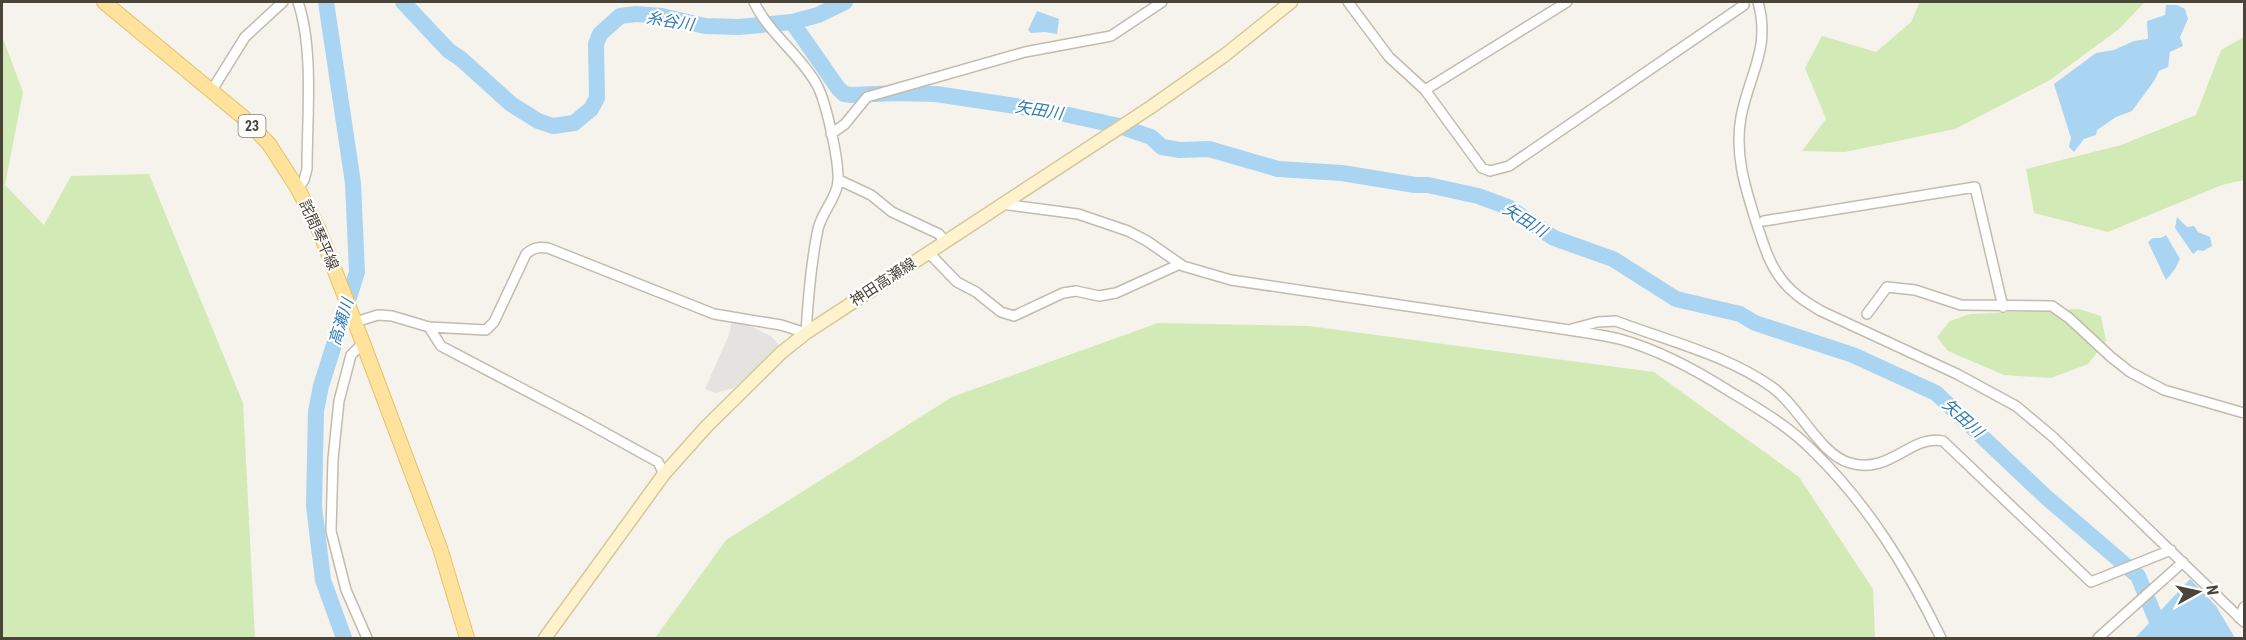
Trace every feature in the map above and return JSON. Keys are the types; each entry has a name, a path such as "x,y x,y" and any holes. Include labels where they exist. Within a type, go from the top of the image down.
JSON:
{"main road":[{"name":"詫間琴平線","path":"104,2 243,117 269,144 298,189 319,230 440,548 467,639"},
{"name":"神田高瀬線","path":"545,639 664,474 706,427 764,370 806,333 1160,101 1226,55 1292,2"}],"street":[{"path":"212,90 245,38 283,2"},
{"path":"298,2 304,20 307,42 307,169 298,189"},
{"path":"355,322 378,315 392,316 429,327 480,331 490,327 526,254 539,247 548,248 714,314 781,325 806,333 819,226 839,180 831,134 816,84 764,21 754,2"},
{"path":"831,134 845,124 867,97 1025,52 1111,36 1162,2"},
{"path":"1348,2 1389,57 1425,90 1482,168 1490,171 1509,166 1744,5"},
{"path":"1425,90 1567,2"},
{"path":"1758,2 1763,30 1762,45 1760,58 1745,98 1738,140 1745,188 1768,255 1777,274 1803,301 1821,311 1957,374 2016,406 2053,437 2242,620"},
{"path":"839,180 871,195 892,212 939,234 945,242"},
{"path":"1764,221 1975,187 2003,307"},
{"path":"1002,204 1078,214 1128,231 1180,264 1231,280 1569,330 1622,339 1655,351 1709,378 1778,422 1810,448 1852,494 1892,546 1924,602 1941,639"},
{"path":"928,253 957,282 976,292 1001,312 1014,316 1063,293 1076,291 1099,296 1116,293 1180,264"},
{"path":"1867,314 1887,287 1915,290 1961,305 2052,306 2069,318 2130,372 2164,390 2244,413"},
{"path":"1569,330 1598,322 1616,321 1725,361 1772,387 1791,403 1830,453 1846,462 1864,467 1882,464 1932,438 1943,441 2091,582 2171,550"},
{"path":"429,327 441,346 658,462 664,474"},
{"path":"363,343 351,355 339,401 333,459 331,531 345,590 367,639"},
{"path":"2098,639 2183,562"},
{"path":"2242,620 2244,607"}],"green space":[{"path":"1920,2 2145,2 2119,29 2050,80 1955,129 1845,152 1802,151 1826,119 1805,68 1822,36 1876,52 1911,22"},
{"path":"2,36 23,92 5,185 44,225 71,176 149,174 243,403 255,638 2,638"},
{"path":"2244,37 2244,180 2222,185 2108,232 2034,213 2026,169 2121,145 2196,115 2221,50"},
{"path":"2079,309 2101,316 2106,341 2088,364 2051,378 2004,375 1948,351 1937,337 1950,321 1970,314"},
{"path":"1158,323 1309,326 1654,372 1799,477 1873,589 1875,638 655,638 726,540 952,397"}],"shaded area":[{"path":"732,322 746,324 771,336 780,346 734,388 715,393 705,389 729,335"}],"water":[{"path":"2166,5 2177,5 2185,9 2188,19 2180,37 2183,46 2170,52 2168,67 2159,71 2132,111 2116,117 2097,130 2096,135 2084,139 2074,152 2069,147 2071,138 2054,84 2096,53 2148,39 2147,21 2165,15"},
{"path":"1037,11 1059,19 1057,34 1031,33 1028,30"},
{"path":"2177,217 2187,227 2194,226 2198,232 2210,237 2212,246 2193,254 2175,228"},
{"path":"2166,235 2180,259 2166,280 2148,242 2153,238"},
{"path":"2190,579 2216,606 2235,638 2135,638"}],"waterway":[{"name":"高瀬川","path":"326,2 353,183 357,272 321,386 316,411 314,506 323,580 344,638"},
{"name":"糸谷川","path":"403,2 449,51 460,58 511,104 538,121 553,126 574,123 591,109 597,98 596,44 600,34 620,16 636,14 662,16 705,26 739,27 792,22 818,15 845,2"},
{"name":"矢田川","path":"792,22 844,94 936,94 1055,112 1119,126 1151,137 1162,147 1180,150 1209,149 1278,169 1342,173 1428,185 1478,196 1508,207 1554,238 1613,259 1676,299 1740,314 1755,323 1853,355 1936,393 2046,497 2138,576 2164,638"}]}
